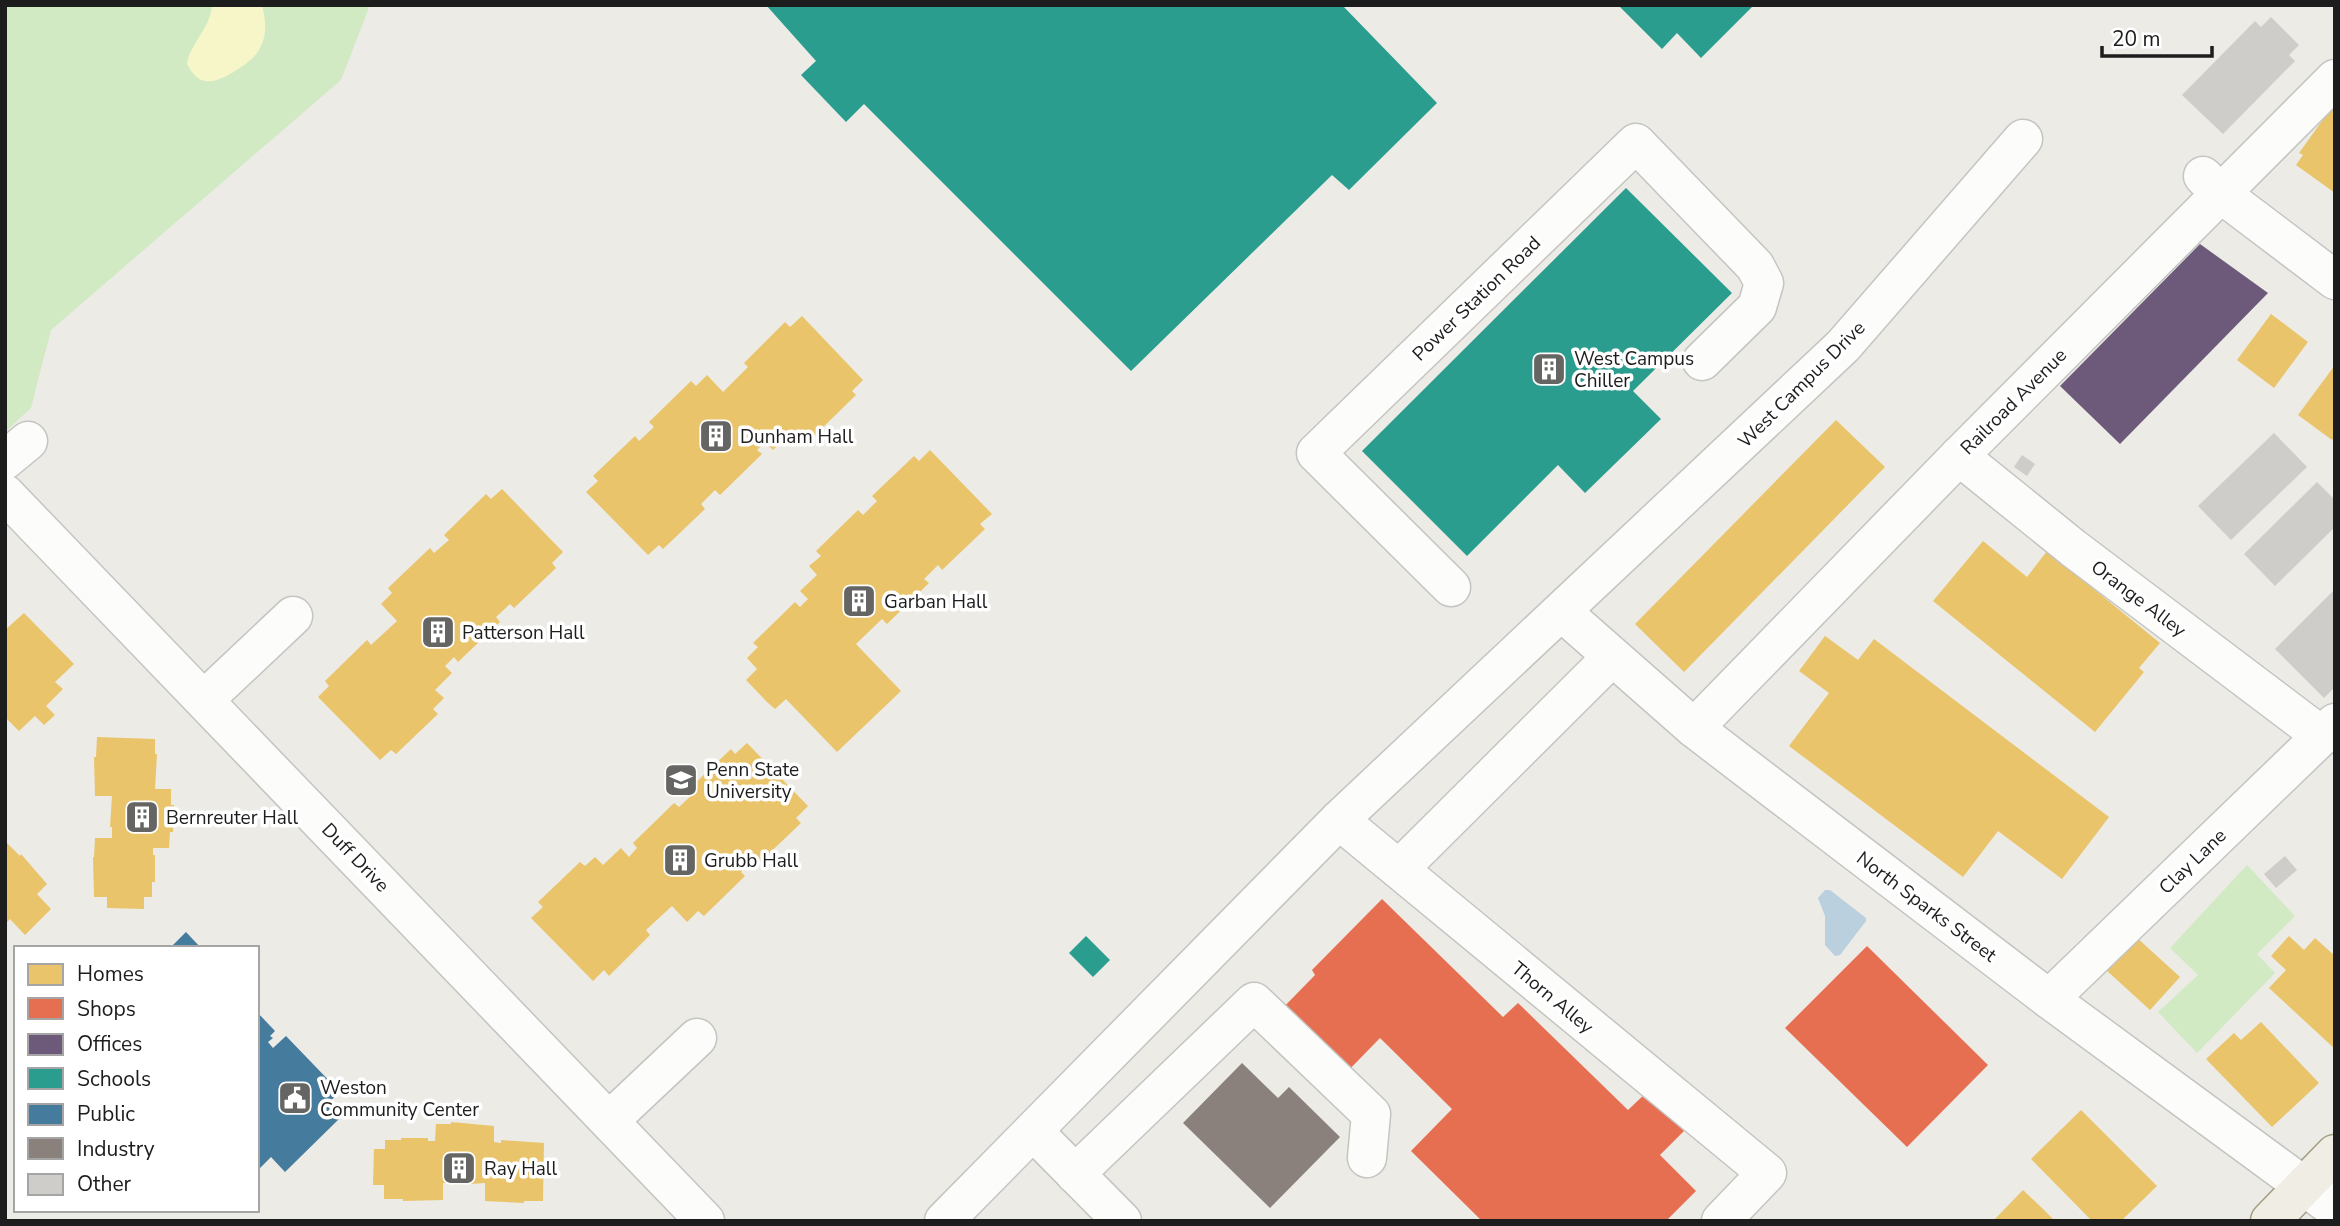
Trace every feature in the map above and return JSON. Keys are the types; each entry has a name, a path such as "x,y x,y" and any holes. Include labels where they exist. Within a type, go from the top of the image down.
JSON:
{"main road":[{"path":"2270,1221 2335,1154"}],"street":[{"name":"Railroad Avenue","path":"1694,728 1959,456 2212,185 2335,79"},
{"name":"West Campus Drive","path":"944,1221 1339,820 1843,346 2023,139"},
{"name":"Power Station Road","path":"1451,587 1316,453 1636,143 1755,266 1764,283 1757,307 1702,361"},
{"path":"2212,185 2335,280"},
{"name":"Orange Alley","path":"1959,456 2073,548 2328,729"},
{"name":"Duff Drive","path":"5,494 705,1221"},
{"name":"North Sparks Street","path":"1562,612 1694,728 2049,999 2335,1209"},
{"path":"205,699 293,616"},
{"path":"1399,869 1612,657"},
{"name":"Clay Lane","path":"2049,999 2328,729"},
{"name":"Thorn Alley","path":"1339,820 1767,1173 1721,1221"},
{"path":"1075,1174 1254,1002 1371,1114 1367,1158"},
{"path":"610,1120 696,1038"},
{"path":"1034,1132 1122,1221"}],"shaded area":[{"path":"5,5 370,5 341,80 51,330 31,408 5,432"},
{"path":"2247,865 2295,916 2257,954 2275,973 2197,1053 2158,1012 2198,975 2170,948"}],"sand":[{"path":"212,5 262,5 265,29 261,47 252,59 225,77 206,81 196,77 187,64 192,49 208,22"}],"water":[{"path":"1825,890 1830,890 1866,918 1840,955 1835,956 1825,945 1825,916 1818,898"}],"building: Homes":[{"path":"2332,107 2335,109 2335,193 2296,165 2303,155 2299,153"},
{"path":"2271,314 2308,342 2274,388 2237,360"},
{"name":"Dunham Hall","path":"802,316 863,380 852,391 856,395 814,436 809,431 798,442 790,433 773,450 765,442 757,450 762,454 720,495 715,490 701,504 705,509 663,549 659,545 648,555 586,492 598,481 593,476 635,436 639,441 654,427 649,422 691,381 696,386 707,375 723,392 748,367 744,363 785,322 790,327"},
{"path":"2335,365 2335,436 2332,440 2298,415"},
{"path":"1836,420 1885,467 1684,672 1635,624"},
{"name":"Garban Hall","path":"930,450 992,514 980,524 985,529 942,570 938,565 924,579 929,583 887,624 882,619 856,644 901,691 837,752 786,699 775,709 767,702 746,680 757,669 747,658 758,647 753,643 795,602 800,607 808,599 800,591 817,575 809,566 821,556 816,551 858,510 863,515 877,501 872,496 914,456 919,461"},
{"name":"Patterson Hall","path":"502,489 563,552 552,563 556,568 514,608 510,604 496,617 500,622 458,662 454,657 445,666 452,673 435,690 444,698 433,709 438,714 396,754 391,750 380,760 318,697 329,686 325,681 367,640 371,645 397,621 381,604 392,593 388,588 430,548 434,553 449,540 444,535 486,494 491,499"},
{"path":"1983,541 2027,577 2047,551 2160,643 2139,668 2144,672 2095,732 1933,601"},
{"path":"24,613 74,664 55,682 63,689 46,706 55,715 44,725 35,716 19,731 5,717 5,630"},
{"path":"1825,636 1858,660 1874,639 2109,817 2062,879 1998,831 1963,877 1789,746 1829,693 1799,671"},
{"name":"Bernreuter Hall","path":"97,737 155,739 155,789 171,789 171,805 174,805 173,832 170,832 169,848 153,848 155,882 152,882 152,897 144,897 144,909 107,908 107,897 94,897 95,838 112,838 112,796 95,796 94,757"},
{"name":"Grubb Hall","path":"747,743 808,806 796,818 801,823 759,863 755,858 741,872 745,876 704,916 698,911 687,922 672,906 646,930 650,935 609,976 604,970 593,981 531,918 543,907 538,902 580,862 585,866 595,857 603,865 621,848 629,857 637,848 633,843 674,803 679,807 693,794 689,789 731,749 735,754"},
{"path":"5,841 20,856 21,854 47,884 37,894 51,909 25,935 10,919 5,924"},
{"path":"2135,936 2180,977 2150,1010 2105,969"},
{"path":"2289,936 2304,950 2315,938 2335,956 2335,1049 2269,988 2286,970 2271,956"},
{"path":"2261,1022 2319,1083 2272,1127 2206,1059 2234,1033 2241,1040"},
{"path":"2081,1110 2157,1186 2121,1221 2092,1221 2031,1159"},
{"name":"Ray Hall","path":"451,1122 494,1126 494,1142 501,1143 501,1140 544,1143 543,1201 485,1201 485,1183 443,1183 443,1200 384,1199 384,1185 373,1185 374,1149 385,1149 385,1140 428,1138 428,1141 435,1141 436,1124"},
{"path":"2023,1190 2042,1208 2055,1221 1993,1221"}],"building: Shops":[{"path":"1382,899 1503,1017 1518,1003 1628,1110 1646,1093 1684,1131 1660,1155 1696,1191 1666,1221 1482,1221 1411,1151 1452,1109 1380,1038 1342,1077 1277,1014 1315,975 1312,970"},
{"path":"1867,946 1988,1065 1907,1147 1785,1028"}],"building: Offices":[{"path":"2200,244 2268,293 2120,444 2060,386"}],"building: Schools":[{"path":"766,5 1342,5 1437,103 1349,190 1332,175 1131,371 864,104 846,122 801,75 816,61"},
{"path":"1618,5 1754,5 1701,58 1677,33 1662,49"},
{"name":"West Campus Chiller","path":"1626,188 1732,293 1633,391 1661,419 1585,493 1558,465 1467,556 1362,451"},
{"path":"1086,936 1110,960 1093,977 1069,953"}],"building: Public":[{"path":"186,932 199,946 172,946"},
{"name":"Weston Community Center","path":"259,1014 275,1031 268,1042 273,1048 286,1036 340,1092 327,1104 340,1118 285,1172 271,1157 259,1169"}],"building: Industry":[{"path":"1242,1063 1278,1098 1289,1087 1340,1137 1270,1208 1183,1123"}],"building: Other":[{"path":"2271,17 2299,45 2289,55 2295,61 2223,134 2182,95 2255,21 2261,27"},
{"path":"2274,433 2307,467 2231,540 2198,506"},
{"path":"2022,455 2035,464 2027,476 2014,467"},
{"path":"2317,482 2335,500 2335,527 2275,586 2244,554"},
{"path":"2335,589 2335,687 2324,698 2275,649"},
{"path":"2285,856 2297,870 2276,888 2264,874"}],"place":[{"name":"West Campus Chiller","path":"1549,369"},
{"name":"Dunham Hall","path":"716,436"},
{"name":"Garban Hall","path":"859,601"},
{"name":"Patterson Hall","path":"438,632"},
{"name":"Penn State University","path":"681,780"},
{"name":"Bernreuter Hall","path":"142,817"},
{"name":"Grubb Hall","path":"680,860"},
{"name":"Weston Community Center","path":"295,1098"},
{"name":"Ray Hall","path":"459,1168"}]}
